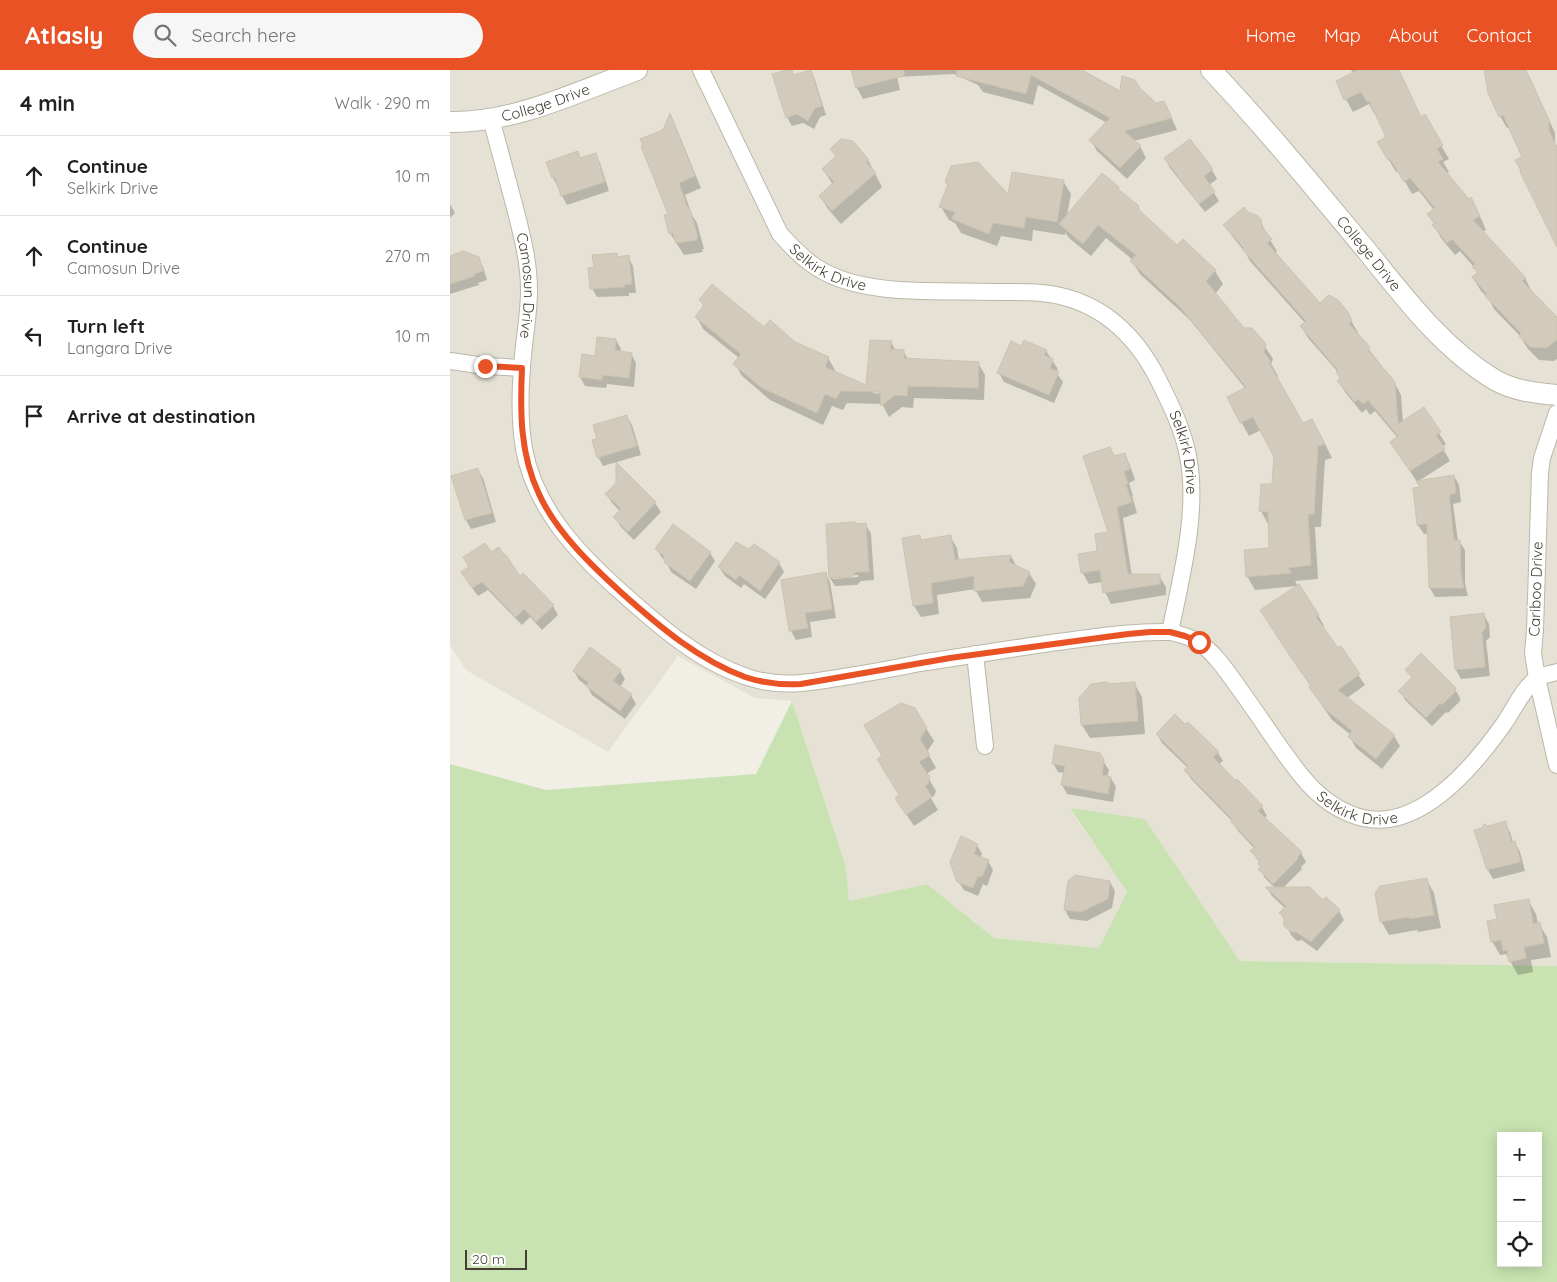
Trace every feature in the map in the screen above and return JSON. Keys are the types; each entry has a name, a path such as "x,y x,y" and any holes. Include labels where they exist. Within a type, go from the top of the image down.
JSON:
{"street":[{"name":"College Drive","path":"450,122 491,119 529,110 637,70"},
{"name":"Selkirk Drive","path":"701,70 780,234 795,251 817,268 861,285 888,289 1034,292 1066,297 1082,302 1097,310 1124,331 1136,344 1148,360 1168,399 1184,438 1189,457 1191,518 1170,632 1192,639 1211,652 1241,690 1296,770 1313,790 1338,808 1368,819 1389,819 1410,813 1428,803 1450,786 1503,725 1518,701 1536,678"},
{"name":"College Drive","path":"1211,70 1282,149 1399,291 1433,328 1464,357 1495,380 1512,388 1528,392 1557,395"},
{"name":"Camosun Drive","path":"491,119 518,219 528,271 528,309 522,368 521,418 529,471 539,496 570,541 587,560 653,620 696,652 745,677 786,685 818,682 975,654 1119,635 1170,632"},
{"path":"450,362 522,368"},
{"name":"Cariboo Drive","path":"1557,413 1542,458 1539,488 1533,653 1536,678 1557,765"},
{"path":"975,654 985,746"},
{"path":"1536,678 1557,672"}],"shaded area":[{"path":"450,70 1557,70 1557,966 1240,961 1145,819 1070,809 1127,892 1099,948 994,938 927,884 849,901 846,867 792,701 755,698 678,656 608,752 466,670 450,645"}],"green space":[{"path":"792,701 846,867 849,901 927,884 994,938 1099,948 1127,892 1070,808 1145,819 1240,961 1557,966 1557,1282 450,1282 450,764 546,790 756,774"}],"building":[{"path":"792,70 793,75 811,70 822,106 815,108 808,121 797,114 786,118 772,74"},
{"path":"851,70 904,70 904,76 856,88"},
{"path":"957,70 1082,70 1120,91 1122,76 1135,80 1140,88 1156,103 1164,101 1172,118 1124,131 1141,146 1120,168 1089,140 1110,118 1031,75 1026,94 956,76"},
{"path":"1358,70 1399,70 1421,117 1425,114 1443,145 1437,149 1443,159 1438,162 1469,199 1471,197 1480,216 1473,220 1526,278 1522,281 1557,317 1557,340 1546,348 1530,347 1519,336 1521,333 1485,296 1487,294 1472,277 1478,272 1472,267 1475,264 1452,239 1447,243 1432,225 1434,223 1427,214 1435,208 1410,178 1404,182 1377,142 1386,137 1369,101 1367,102 1361,92 1344,100 1336,81"},
{"path":"1484,70 1526,70 1549,120 1549,131 1557,147 1557,247 1515,160 1522,157 1503,115 1499,117 1488,93"},
{"path":"670,113 695,176 679,183 698,237 696,237 697,240 676,243 673,233 669,234 664,215 668,214 641,146 643,145 640,139 663,130"},
{"path":"841,139 853,141 869,160 866,162 876,173 832,211 819,196 834,182 822,169 836,156 830,149"},
{"path":"1190,139 1213,169 1204,176 1215,192 1199,204 1164,158"},
{"path":"578,151 580,158 596,153 605,182 561,196 555,177 552,178 546,162"},
{"path":"978,162 1008,194 1012,172 1064,180 1057,222 1026,217 1024,228 993,223 989,234 952,219 955,212 939,207 948,184 945,182 951,166"},
{"path":"1102,173 1139,206 1138,209 1177,245 1183,239 1216,270 1206,281 1244,328 1252,328 1266,344 1264,352 1271,362 1269,363 1303,423 1312,419 1325,444 1318,446 1314,514 1308,514 1311,565 1288,568 1292,573 1246,577 1244,550 1269,548 1268,512 1259,511 1261,484 1272,484 1274,457 1253,417 1240,423 1227,397 1246,387 1180,307 1130,261 1136,255 1098,225 1083,244 1059,224"},
{"path":"1244,207 1248,212 1261,219 1262,227 1272,239 1267,243 1320,303 1329,295 1338,300 1348,312 1352,321 1349,324 1370,347 1367,349 1395,382 1398,424 1424,407 1441,432 1436,435 1445,449 1410,471 1390,442 1398,436 1368,400 1363,404 1358,399 1355,402 1337,381 1340,378 1336,372 1338,370 1300,326 1306,321 1223,225"},
{"path":"463,251 479,257 483,271 474,274 475,276 450,284 450,256"},
{"path":"617,253 617,257 629,255 632,284 624,285 625,287 590,289 588,268 594,267 592,255"},
{"path":"712,284 764,327 770,320 795,342 829,357 825,367 866,385 870,340 892,341 890,349 904,350 904,358 979,362 978,388 908,386 907,396 895,395 881,406 880,392 841,391 836,399 825,394 817,413 762,388 733,364 741,354 695,317 704,305 699,300"},
{"path":"597,337 616,339 615,350 632,353 629,378 602,375 602,380 579,377 582,354 595,356"},
{"path":"1024,340 1047,350 1044,355 1053,359 1050,368 1059,372 1049,395 997,373 1011,341 1021,346"},
{"path":"627,415 637,446 597,458 592,440 597,439 593,425"},
{"path":"1110,447 1114,456 1125,453 1130,469 1124,471 1128,484 1126,485 1132,502 1117,507 1128,574 1160,574 1160,584 1103,593 1100,570 1081,573 1078,554 1097,551 1095,534 1108,532 1083,456"},
{"path":"616,462 656,502 628,532 613,517 621,509 605,494 616,483"},
{"path":"478,468 492,513 465,520 451,476"},
{"path":"1454,475 1456,493 1449,495 1454,540 1460,540 1461,573 1464,588 1429,588 1427,524 1417,525 1413,488 1420,487 1416,481"},
{"path":"855,522 857,524 866,523 869,572 856,572 852,577 829,578 826,524"},
{"path":"673,524 711,552 690,581 665,563 663,555 655,549"},
{"path":"920,535 921,540 951,535 955,560 1011,555 1009,562 1030,572 1023,586 974,591 974,576 931,583 933,603 913,606 902,538"},
{"path":"736,542 749,549 754,544 780,562 760,591 739,575 736,580 718,567"},
{"path":"485,543 491,552 499,547 520,576 523,573 554,605 536,622 524,609 516,617 482,582 472,588 461,572 469,567 463,557"},
{"path":"826,572 832,609 805,613 808,628 789,631 781,580"},
{"path":"1299,584 1319,615 1316,617 1338,648 1341,646 1360,674 1338,690 1395,735 1376,759 1348,737 1352,731 1325,709 1260,610"},
{"path":"1484,613 1486,628 1482,632 1485,667 1455,670 1450,617"},
{"path":"590,647 621,670 613,681 632,694 620,711 586,686 588,682 573,671"},
{"path":"1421,653 1456,688 1456,691 1442,705 1440,703 1426,718 1398,691 1412,677 1405,670"},
{"path":"1107,682 1108,684 1135,682 1138,721 1081,725 1079,698 1091,684"},
{"path":"901,703 915,708 927,728 920,739 930,755 919,762 930,777 928,784 925,786 932,797 906,815 895,798 899,795 877,759 882,756 864,725"},
{"path":"1175,714 1185,724 1188,722 1219,752 1213,757 1263,806 1258,811 1302,852 1298,859 1273,884 1258,869 1261,867 1258,864 1260,861 1250,851 1255,847 1231,822 1233,820 1184,770 1188,766 1156,734"},
{"path":"1055,745 1100,753 1104,760 1102,775 1111,777 1108,794 1061,785 1065,766 1052,764"},
{"path":"1506,821 1511,842 1515,841 1521,862 1487,870 1474,830 1482,828 1484,824 1488,826"},
{"path":"961,836 978,844 974,854 989,860 982,877 978,876 973,888 957,882 950,862"},
{"path":"1075,875 1110,881 1108,899 1081,912 1064,910 1068,881"},
{"path":"1427,878 1434,915 1380,922 1375,893 1380,886"},
{"path":"1265,887 1310,887 1323,900 1326,897 1340,910 1311,942 1296,932 1291,932 1284,926 1284,917 1279,913 1286,906"},
{"path":"1529,899 1533,924 1540,922 1544,943 1524,947 1526,958 1509,962 1507,950 1503,951 1501,940 1491,942 1487,921 1497,919 1494,905"}],"route":[{"path":"485,366 522,368 521,418 529,471 539,496 570,541 608,580 668,632 704,657 745,677 775,684 801,684 975,654 1065,641 1150,632 1170,632 1199,642"}]}
